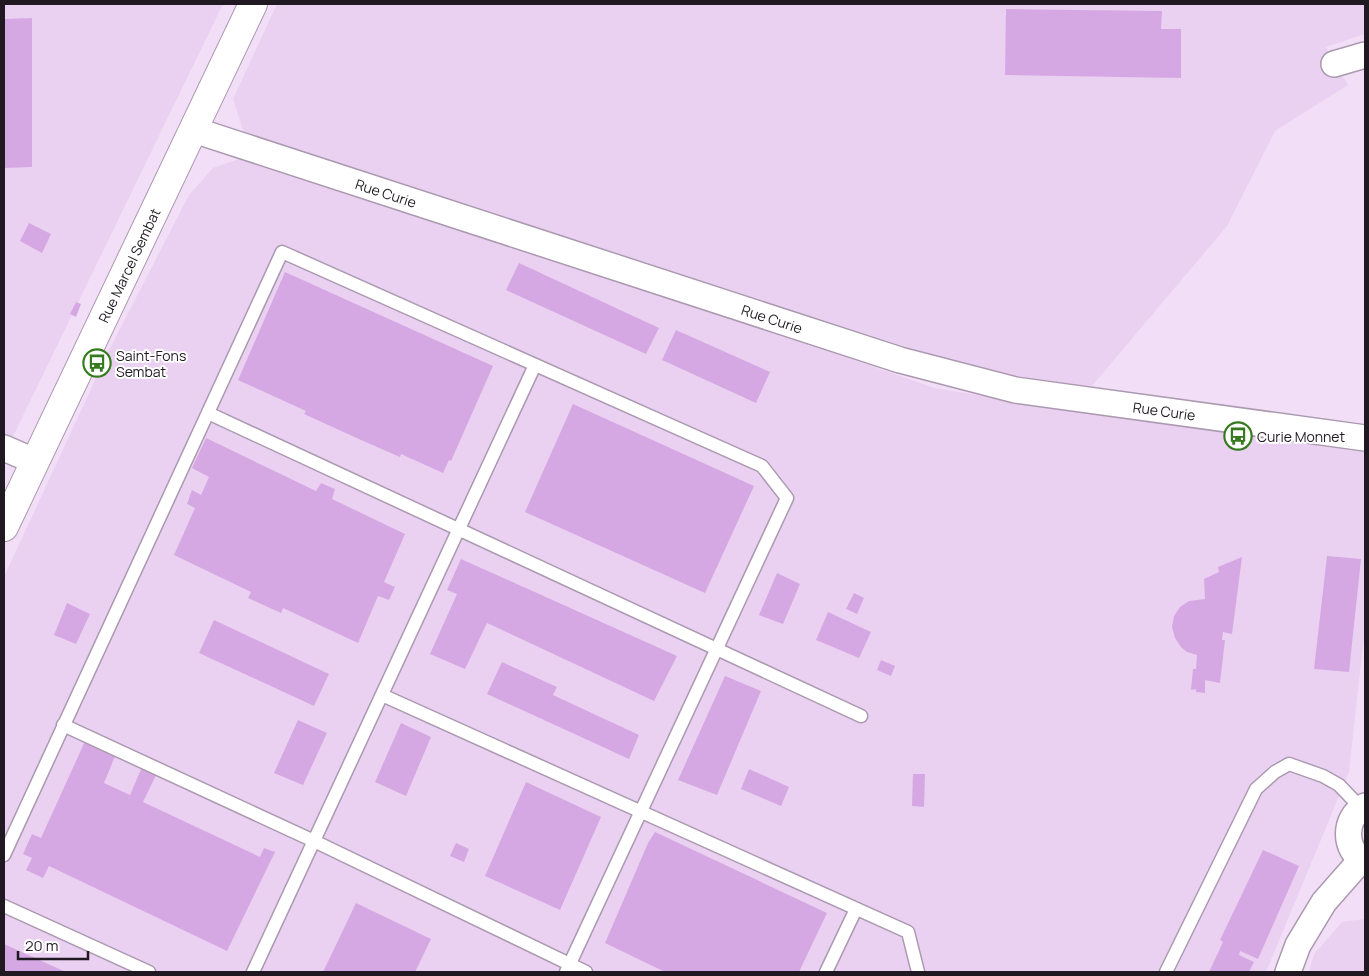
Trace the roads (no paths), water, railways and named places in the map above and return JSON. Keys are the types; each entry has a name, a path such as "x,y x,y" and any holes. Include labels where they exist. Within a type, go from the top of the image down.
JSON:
{"main road":[{"name":"Rue Marcel Sembat","path":"4,527 253,4"}],"street":[{"path":"1334,64 1365,55"},
{"name":"Rue Curie","path":"194,130 900,360 1015,390 1365,438"},
{"path":"4,448 34,461"},
{"path":"1288,972 1298,945 1324,902 1363,861 1354,853 1348,834 1350,824 1363,807"}],"lane":[{"path":"4,854 282,252 762,466 787,498 568,969"},
{"path":"253,972 535,365"},
{"path":"208,413 861,716"},
{"path":"382,695 908,932 918,972"},
{"path":"63,725 314,841 568,969 586,972"},
{"path":"1166,972 1256,789 1275,772 1289,764 1323,776 1339,785 1363,807"},
{"path":"4,906 149,972"},
{"path":"826,972 856,909"}],"place":[{"name":"Saint-Fons Sembat","path":"97,363"},
{"name":"Curie Monnet","path":"1238,436"}]}
